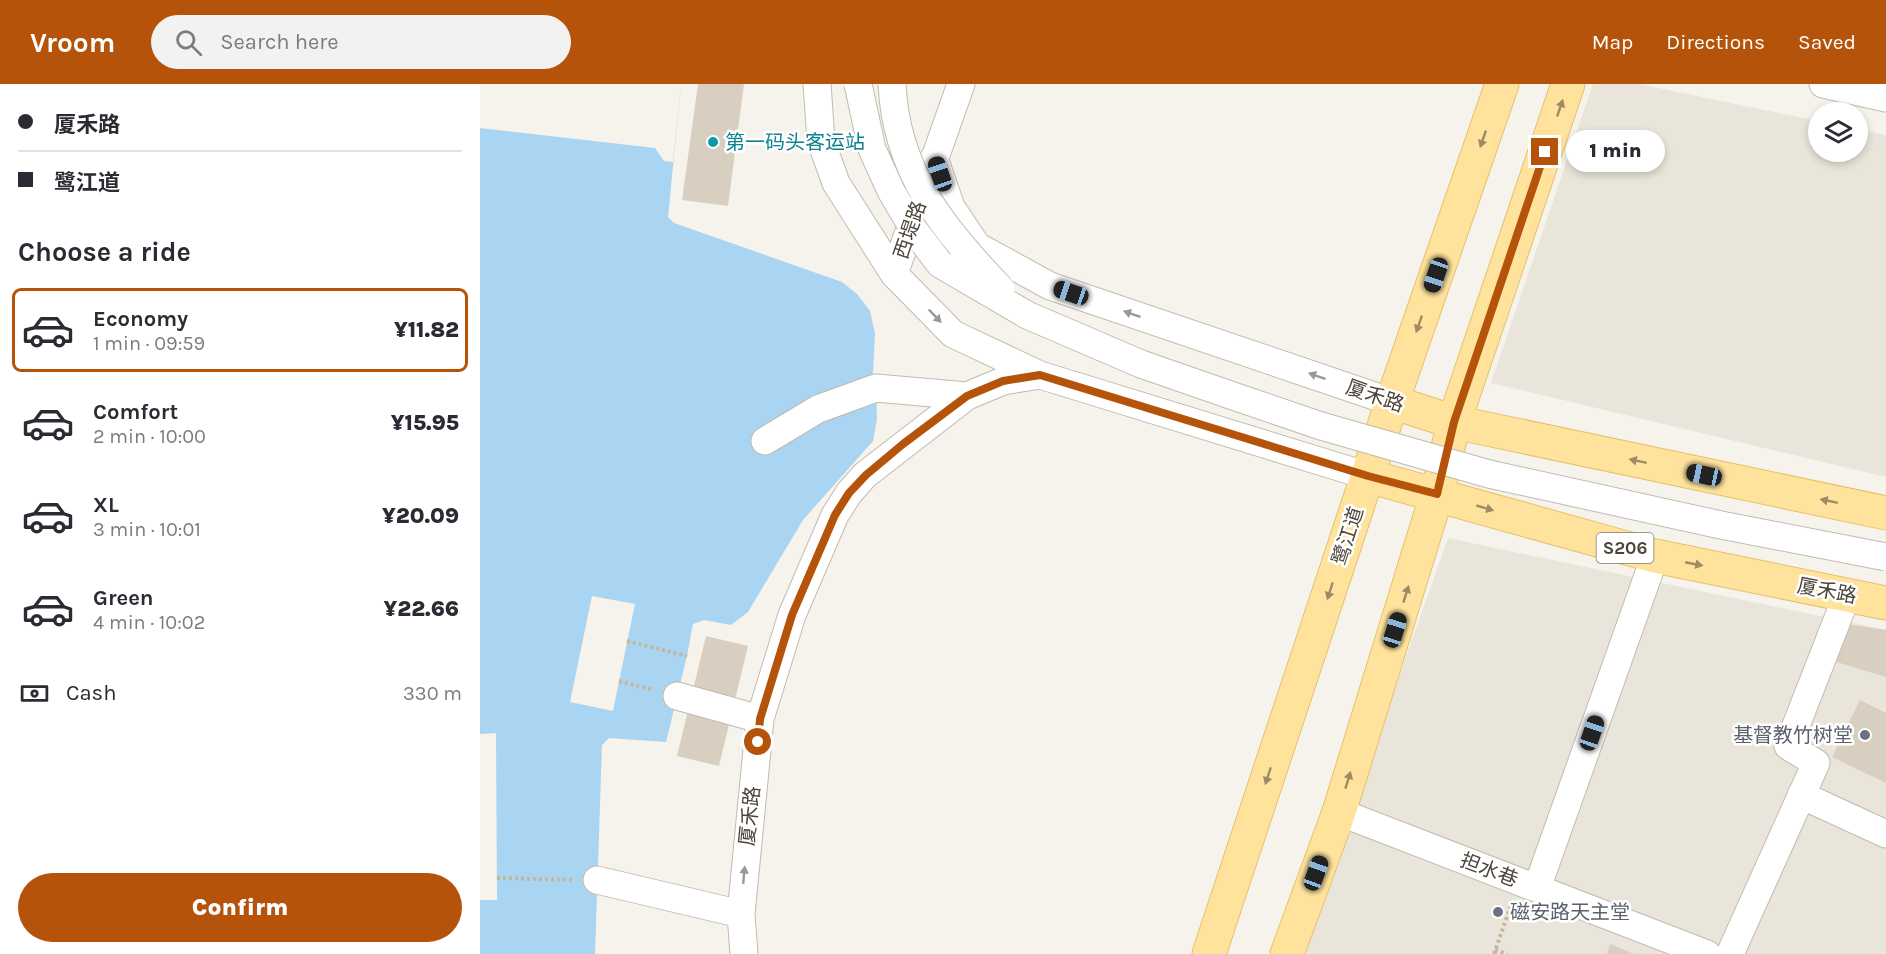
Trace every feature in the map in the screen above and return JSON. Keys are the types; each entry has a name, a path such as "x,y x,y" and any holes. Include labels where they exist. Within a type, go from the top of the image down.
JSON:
{"main road":[{"name":"鹭江道","path":"1209,954 1392,402 1502,84"},
{"path":"1287,954 1339,812 1437,494 1454,422 1568,84"},
{"name":"厦禾路","path":"1392,402 1454,422 1886,513"},
{"name":"厦禾路","path":"1368,476 1655,556 1886,603"}],"street":[{"name":"厦禾路","path":"817,84 821,141 836,183 894,274 953,334 1040,375 1368,476"},
{"path":"858,84 872,149 891,191 914,230 940,264 1027,315 1141,364 1236,398 1332,429 1477,471 1721,525 1886,557"},
{"path":"892,84 893,103 902,144 935,214 962,249 1027,315"},
{"name":"西堤路","path":"894,274 961,84"},
{"path":"1835,85 1886,98"},
{"name":"厦禾路","path":"934,158 951,207 978,246 1050,286 1392,402"},
{"name":"厦禾路","path":"744,954 741,914 760,719 792,615 835,515 849,493 866,475 967,396 1003,381 1040,375"},
{"path":"765,441 818,409 876,388 967,396"},
{"path":"1528,885 1655,556"},
{"path":"1730,954 1816,763 1788,746 1847,595"},
{"path":"677,696 760,719"},
{"path":"1801,795 1886,834"},
{"name":"担水巷","path":"1339,812 1707,954"},
{"path":"597,880 741,914"}],"path":[{"path":"627,640 687,656"},
{"path":"619,681 677,696"},
{"path":"497,878 597,880"},
{"path":"1507,954 1495,952 1528,885"}],"shaded area":[{"path":"1593,84 1639,84 1808,119 1808,162 1868,162 1868,131 1886,135 1886,477 1491,383"},
{"path":"1448,538 1886,630 1886,954 1301,954"}],"water":[{"path":"480,84 681,84 668,217 674,223 842,282 857,294 870,311 875,334 873,373 877,419 873,441 803,520 748,612 731,625 704,620 693,624 666,742 609,738 602,745 595,954 480,954"}],"pier":[{"path":"480,84 681,84 673,162 664,161 655,148 480,128"},
{"path":"592,596 635,604 613,711 570,702"},
{"path":"496,733 497,900 480,900 480,734"}],"building":[{"name":"第一码头客运站","path":"698,84 744,84 728,206 682,200"},
{"path":"1846,624 1886,630 1886,677 1830,660"},
{"path":"706,636 748,646 719,766 677,756"},
{"name":"基督教竹树堂","path":"1860,700 1886,713 1886,783 1832,757"},
{"name":"磁安路天主堂","path":"1610,944 1634,954 1607,954"}],"place":[{"name":"第一码头客运站","path":"713,142"},
{"name":"基督教竹树堂","path":"1865,735"},
{"name":"磁安路天主堂","path":"1498,912"}],"route":[{"path":"758,742 760,719 792,615 835,515 849,493 866,475 903,444 967,396 1003,381 1040,375 1368,476 1437,494 1454,422 1545,152"}]}
